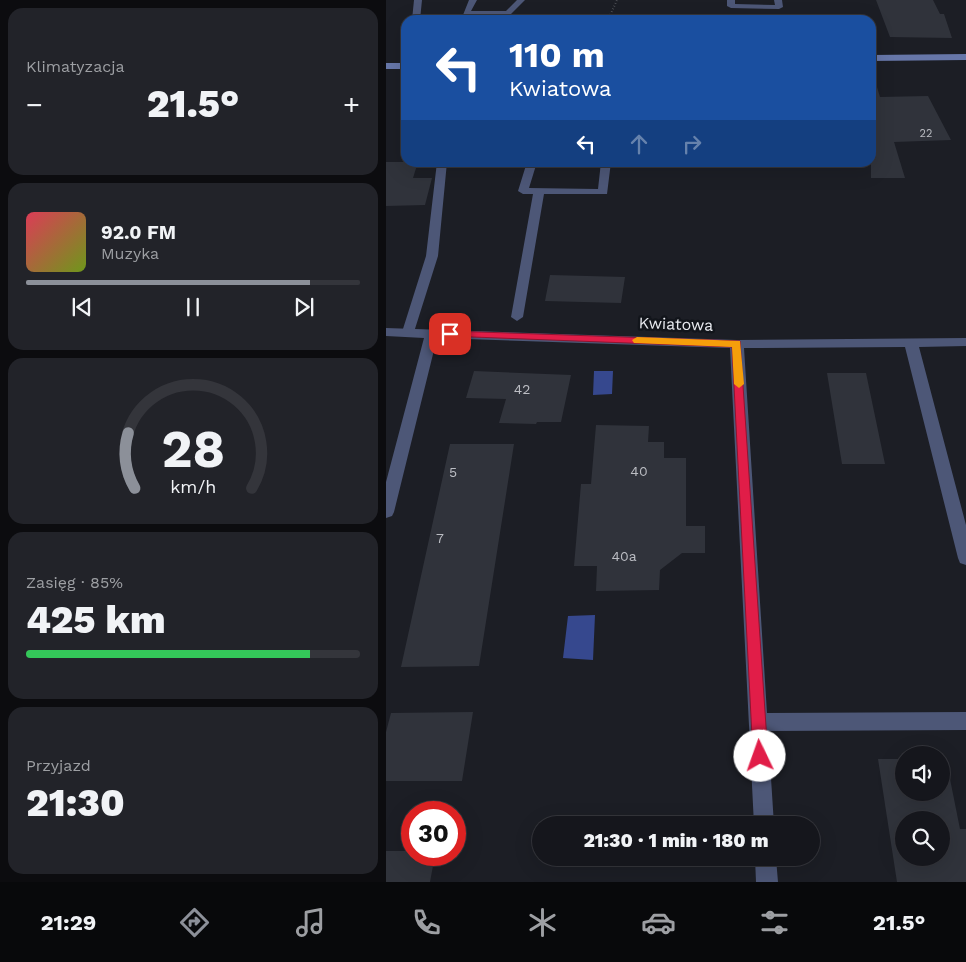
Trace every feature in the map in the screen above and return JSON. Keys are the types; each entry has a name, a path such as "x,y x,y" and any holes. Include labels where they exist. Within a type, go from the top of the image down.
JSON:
{"main road":[{"path":"876,58 966,57"},
{"path":"386,66 401,66"}],"street":[{"name":"Kwiatowa","path":"386,332 737,344 966,342"},
{"path":"386,512 432,333"},
{"path":"911,342 966,558"},
{"path":"737,344 763,816"},
{"path":"758,722 966,721"},
{"path":"767,866 768,882"}],"lane":[{"path":"416,15 418,0"},
{"path":"473,0 466,13 484,15"},
{"path":"506,15 518,8 521,0"},
{"path":"731,0 731,6 779,7 778,0"},
{"path":"408,332 432,256 441,167"},
{"path":"530,167 523,192 603,192 606,167"},
{"path":"517,317 538,192"}],"path":[{"path":"610,15 617,0"}],"water":[{"path":"594,371 613,371 612,394 593,395"},
{"path":"595,615 593,660 563,658 568,616"}],"building":[{"path":"876,0 933,0 940,14 944,14 952,38 890,37"},
{"path":"876,87 880,97 928,96 951,140 894,142 905,178 871,178 871,167 876,167"},
{"path":"386,162 401,162 401,167 416,167 413,178 432,178 425,205 386,206"},
{"path":"550,275 625,277 621,303 545,301"},
{"path":"474,371 571,375 561,422 537,422 536,424 499,423 506,399 466,398"},
{"path":"827,373 866,373 885,464 842,464"},
{"path":"596,425 649,426 648,442 664,442 664,458 686,458 686,526 705,526 705,553 682,553 660,570 659,590 596,591 597,566 574,566 581,484 591,484"},
{"path":"450,444 514,444 479,666 401,667"},
{"path":"473,712 462,781 386,781 386,732 391,713"},
{"path":"878,759 895,759 895,801 950,801 950,779 960,829 966,829 966,882 897,882"},
{"path":"386,851 401,851 401,866 433,866 430,882 386,882"}],"slow traffic":[{"path":"637,340 737,344 739,384"}],"route":[{"path":"450,334 737,344 760,756"}]}
